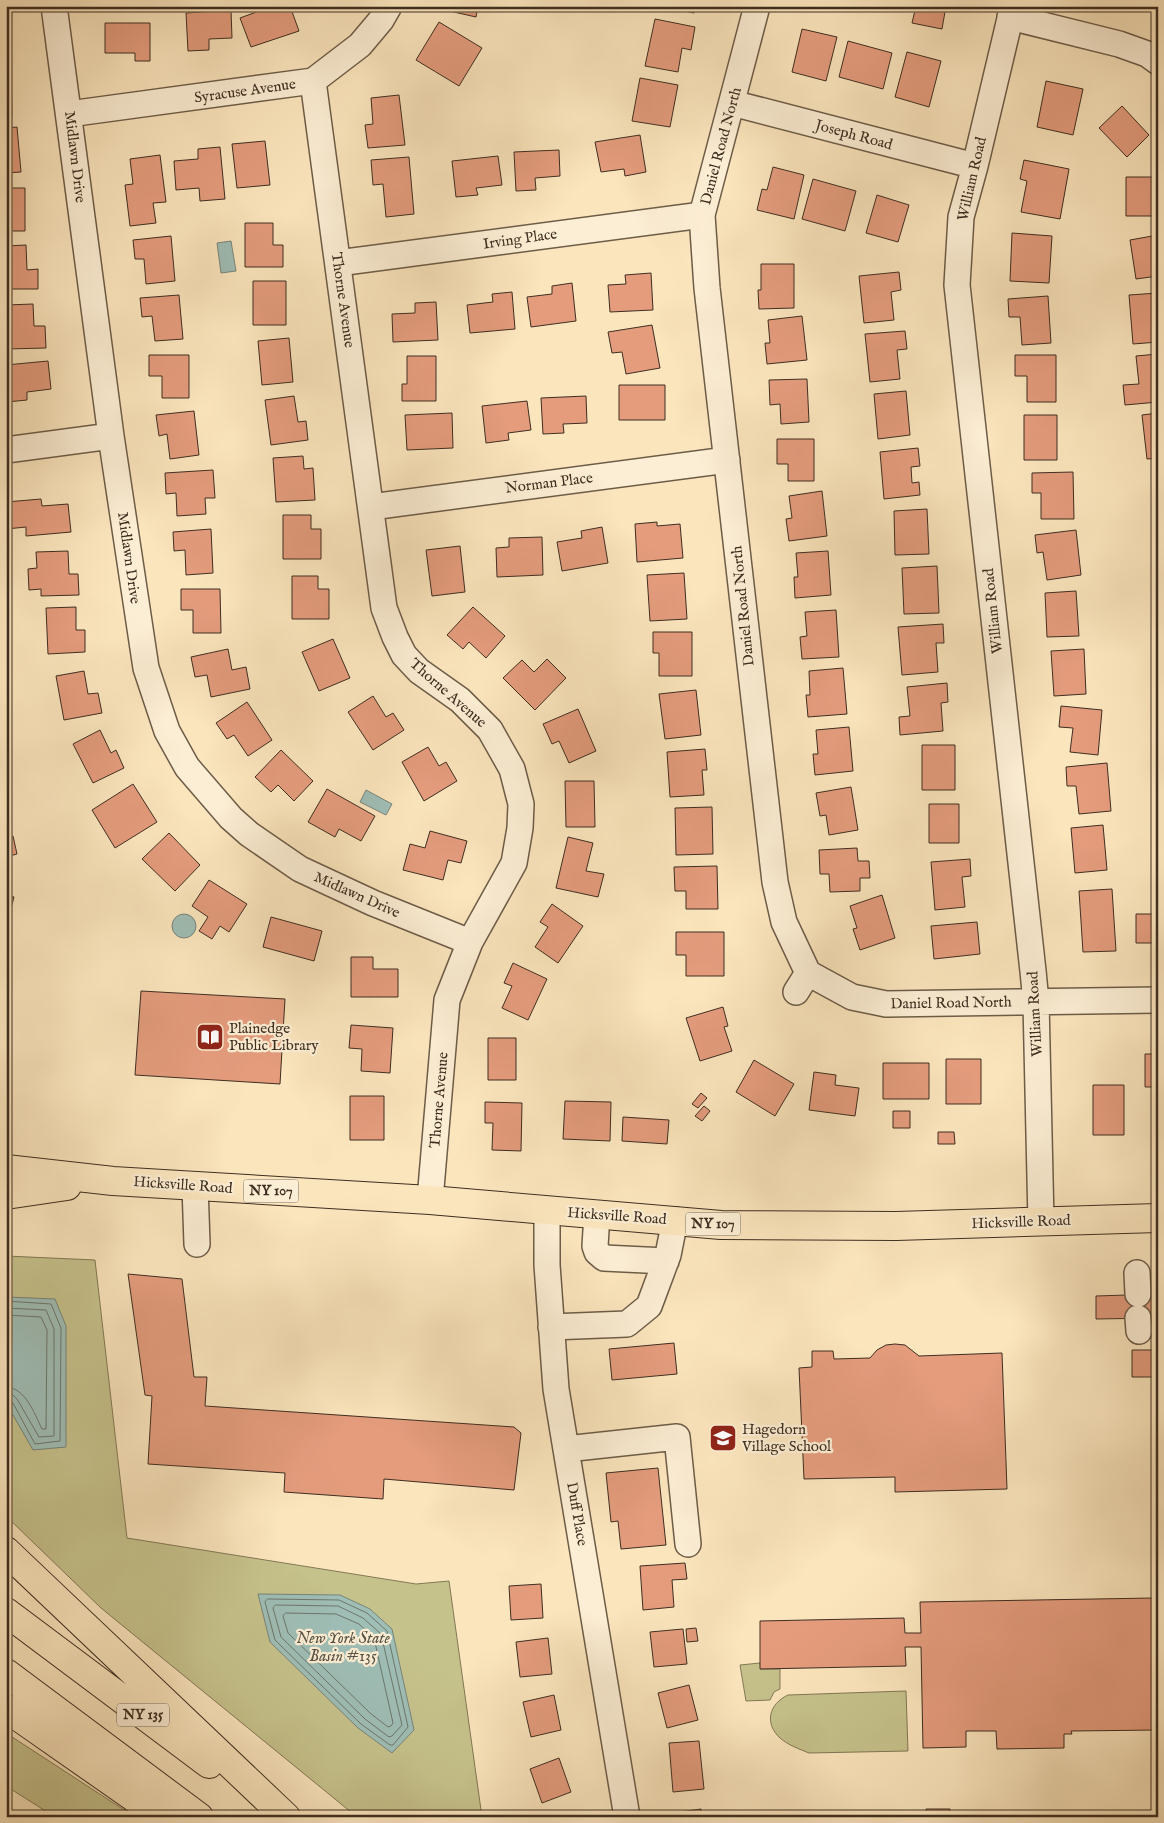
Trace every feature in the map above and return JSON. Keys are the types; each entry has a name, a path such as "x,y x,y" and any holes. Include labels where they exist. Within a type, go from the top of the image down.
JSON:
{"main road":[{"name":"Hicksville Road","path":"6,1169 106,1180 430,1200 731,1225 896,1226 1158,1218"},
{"name":"Hicksville Road","path":"6,1195 106,1180"},
{"path":"6,1551 286,1817"},
{"name":"NY 135","path":"6,1612 281,1817"},
{"path":"6,1674 200,1817"},
{"path":"6,1708 162,1817"}],"street":[{"name":"Midlawn Drive","path":"54,6 111,436 146,668 167,731 187,767 231,818 249,834 300,869 372,902 470,942"},
{"name":"Syracuse Avenue","path":"69,114 313,81 360,45 382,20 389,6"},
{"name":"Daniel Road North","path":"757,6 702,215 706,288 775,882 784,922 802,983 886,1004 1158,1000"},
{"path":"1012,12 1119,44 1147,54 1158,62"},
{"name":"William Road","path":"1012,12 961,216 958,285 1036,1002 1041,1222"},
{"name":"Thorne Avenue","path":"313,81 384,608 404,655 419,671 460,700 490,730 512,769 520,804 520,828 514,863 470,942 447,1000 430,1200"},
{"name":"Joseph Road","path":"732,103 975,166"},
{"name":"Irving Place","path":"338,263 702,215"},
{"path":"6,450 111,436"},
{"name":"Norman Place","path":"371,507 727,460"},
{"path":"195,1186 197,1244"},
{"name":"Duff Place","path":"538,1209 547,1265 556,1389 627,1817"},
{"path":"597,1215 595,1246 597,1252 604,1258 666,1262"},
{"path":"551,1328 627,1324 649,1306 666,1262 675,1220"},
{"path":"566,1449 677,1437 688,1544"}],"shaded area":[{"path":"6,1256 95,1260 127,1538 416,1584 449,1581 482,1817 357,1817 101,1608 6,1516"},
{"path":"760,1663 761,1669 780,1669 780,1689 774,1692 770,1700 746,1701 740,1665"},
{"path":"906,1691 908,1751 809,1753 794,1747 780,1738 770,1720 776,1703 788,1695"},
{"path":"6,1733 135,1817 55,1817 6,1786"}],"water":[{"path":"231,241 236,271 221,273 217,243"},
{"path":"366,790 392,804 386,815 360,802"},
{"path":"184,914 192,918 196,926 192,934 184,938 176,934 172,926 176,918"},
{"path":"6,1297 55,1299 66,1326 66,1447 33,1450 9,1408 6,1396"},
{"name":"New York State Basin #135","path":"258,1594 340,1595 370,1609 392,1629 414,1730 392,1753 358,1728 270,1642"}],"building":[{"path":"105,6 135,6 135,9 105,9"},
{"path":"258,6 290,6 299,31 251,47 240,18 259,11"},
{"path":"446,6 478,6 476,17 445,10"},
{"path":"660,6 695,6 694,13"},
{"path":"916,6 946,6 942,29 912,23"},
{"path":"231,10 232,38 209,39 209,50 188,51 186,13"},
{"path":"655,19 695,27 691,50 682,48 678,72 645,66"},
{"path":"439,22 482,48 459,86 416,60"},
{"path":"105,23 150,23 150,61 135,61 135,53 105,53"},
{"path":"802,29 837,37 826,81 792,72"},
{"path":"848,41 892,53 883,89 839,77"},
{"path":"907,52 941,61 929,107 895,97"},
{"path":"6,68 11,68 12,115 6,115"},
{"path":"640,78 678,85 670,127 632,121"},
{"path":"1046,81 1083,89 1073,135 1037,127"},
{"path":"399,95 405,145 368,148 365,125 373,124 371,98"},
{"path":"1122,106 1149,135 1127,157 1099,128"},
{"path":"17,127 21,172 6,173 6,128"},
{"path":"640,135 646,172 625,176 624,169 601,172 595,142"},
{"path":"265,141 270,185 237,188 232,144"},
{"path":"220,147 225,199 200,201 199,188 176,190 174,161 198,159 198,149"},
{"path":"559,150 560,176 535,178 536,190 516,191 514,152"},
{"path":"160,155 166,202 153,203 156,223 130,226 125,185 133,184 130,159"},
{"path":"498,156 502,185 476,188 478,195 456,197 452,161"},
{"path":"409,157 414,214 386,217 383,184 373,185 371,160"},
{"path":"1024,160 1069,169 1060,219 1021,212 1027,181 1020,179"},
{"path":"773,167 804,175 794,219 757,210 762,189 767,190"},
{"path":"1126,177 1157,177 1157,216 1126,216"},
{"path":"813,179 856,191 845,231 802,219"},
{"path":"6,188 25,188 25,231 6,231"},
{"path":"877,195 909,205 898,242 866,233"},
{"path":"245,223 273,223 273,245 283,245 283,267 245,267"},
{"path":"1012,233 1052,236 1049,283 1010,281"},
{"path":"1158,235 1158,276 1136,279 1130,240"},
{"path":"171,236 175,281 146,284 144,259 135,259 133,240"},
{"path":"26,245 27,270 38,269 38,289 6,289 6,246"},
{"path":"761,264 794,264 794,308 759,309 758,290 761,290"},
{"path":"899,272 901,290 891,292 894,320 864,323 859,276"},
{"path":"651,273 653,310 610,312 608,285 626,284 625,275"},
{"path":"253,281 286,281 286,325 253,325"},
{"path":"572,283 576,321 531,327 527,297 552,294 552,286"},
{"path":"512,292 515,329 470,333 467,305 493,302 492,294"},
{"path":"1158,293 1158,342 1133,344 1129,295"},
{"path":"179,295 183,339 155,341 152,316 142,317 140,298"},
{"path":"1048,296 1051,343 1022,345 1020,317 1009,317 1008,299"},
{"path":"436,302 438,340 393,342 392,314 415,313 415,303"},
{"path":"33,304 34,326 45,326 46,348 7,349 6,305"},
{"path":"802,316 807,360 767,364 765,343 770,343 768,320"},
{"path":"652,325 660,368 626,374 622,352 612,353 608,332"},
{"path":"905,331 907,349 897,350 900,379 870,382 865,334"},
{"path":"289,338 293,382 262,385 258,341"},
{"path":"1158,354 1158,402 1125,405 1123,385 1139,384 1136,356"},
{"path":"149,355 189,355 189,398 162,398 162,376 149,376"},
{"path":"1015,355 1056,355 1056,402 1027,402 1027,376 1015,376"},
{"path":"407,356 436,356 436,401 402,401 402,384 407,384"},
{"path":"48,361 51,389 27,392 27,400 7,402 6,365"},
{"path":"807,379 809,422 781,424 780,404 770,405 769,380"},
{"path":"619,385 665,385 665,420 619,420"},
{"path":"906,391 910,435 878,439 874,394"},
{"path":"294,396 298,422 306,421 308,440 271,445 265,400"},
{"path":"586,396 587,423 563,424 564,433 543,434 541,398"},
{"path":"527,401 531,430 508,433 509,440 486,443 482,406"},
{"path":"194,411 199,455 170,459 167,434 159,436 156,415"},
{"path":"452,413 453,448 407,450 405,415"},
{"path":"1158,413 1158,458 1147,459 1142,415"},
{"path":"1024,415 1057,415 1057,460 1024,460"},
{"path":"777,439 814,439 814,481 788,481 788,464 777,464"},
{"path":"918,448 920,466 911,467 912,483 919,482 920,495 884,499 880,452"},
{"path":"303,456 304,469 313,468 315,500 276,502 273,458"},
{"path":"213,470 215,498 205,498 206,514 177,516 176,493 166,494 165,473"},
{"path":"1073,472 1074,519 1041,519 1041,493 1032,493 1032,473"},
{"path":"1154,472 1158,472 1158,519 1157,519"},
{"path":"822,491 827,536 789,541 786,519 792,518 789,496"},
{"path":"41,499 42,506 68,504 71,532 26,536 26,527 6,529 6,502"},
{"path":"927,509 929,554 895,555 894,511"},
{"path":"283,515 311,515 311,529 321,529 321,559 283,559"},
{"path":"657,522 657,526 680,524 683,558 637,562 635,524"},
{"path":"602,527 608,563 562,571 557,542 582,538 581,531"},
{"path":"211,529 213,573 186,575 185,550 174,551 173,532"},
{"path":"1076,530 1081,575 1047,580 1043,552 1037,553 1035,535"},
{"path":"542,537 543,575 497,577 496,548 509,547 509,538"},
{"path":"460,546 465,592 432,596 426,550"},
{"path":"68,551 69,574 78,574 79,595 41,596 41,589 29,590 28,569 37,568 36,552"},
{"path":"828,551 831,595 795,598 794,577 798,577 796,553"},
{"path":"937,566 939,613 904,614 902,568"},
{"path":"684,573 687,619 650,621 647,575"},
{"path":"292,576 318,576 318,589 329,589 329,619 292,619"},
{"path":"181,589 220,589 221,633 193,633 193,610 181,610"},
{"path":"1076,591 1079,636 1047,637 1045,593"},
{"path":"1158,600 1158,630 1155,630 1155,601"},
{"path":"76,607 76,630 85,630 85,652 48,654 46,608"},
{"path":"473,607 505,636 486,658 469,642 463,649 447,635"},
{"path":"836,610 839,657 802,659 800,637 807,636 805,612"},
{"path":"943,624 944,643 936,643 938,672 902,675 898,627"},
{"path":"653,632 692,632 692,676 659,676 659,653 653,653"},
{"path":"333,639 350,678 319,691 302,652"},
{"path":"228,649 232,670 246,667 250,689 211,697 207,675 195,677 191,657"},
{"path":"1084,649 1086,694 1054,696 1051,651"},
{"path":"547,659 566,678 535,710 503,678 522,660 534,672"},
{"path":"843,668 847,714 808,717 806,695 810,695 809,671"},
{"path":"84,671 88,694 98,693 102,713 64,720 56,676"},
{"path":"947,683 948,702 941,703 943,731 900,735 899,717 910,716 907,687"},
{"path":"696,690 701,735 665,739 659,694"},
{"path":"373,696 386,717 393,713 404,730 373,750 348,712"},
{"path":"247,702 272,740 248,756 234,735 227,739 216,723"},
{"path":"1061,706 1102,710 1098,755 1070,752 1073,728 1059,727"},
{"path":"578,709 596,751 569,763 559,741 552,744 543,724"},
{"path":"849,727 853,771 815,775 813,754 818,754 816,730"},
{"path":"100,730 111,753 116,750 124,768 93,783 73,744"},
{"path":"922,745 955,745 955,790 922,790"},
{"path":"428,747 439,766 446,762 457,781 424,801 402,762"},
{"path":"705,749 707,770 702,770 704,795 670,797 667,752"},
{"path":"281,750 313,781 294,801 278,785 271,792 255,777"},
{"path":"1107,763 1111,811 1079,814 1076,786 1067,786 1066,767"},
{"path":"565,781 594,781 595,827 566,827"},
{"path":"133,784 157,822 115,848 92,810"},
{"path":"851,787 858,830 829,835 826,815 820,816 816,793"},
{"path":"327,789 375,816 361,841 339,829 335,837 308,822"},
{"path":"929,804 959,804 959,843 929,843"},
{"path":"712,807 713,854 676,855 675,808"},
{"path":"1103,825 1107,870 1075,873 1071,828"},
{"path":"430,831 467,841 461,863 448,860 443,880 403,870 410,844 425,848"},
{"path":"169,833 200,865 175,891 142,859"},
{"path":"13,836 17,854 6,857 6,838"},
{"path":"568,837 593,843 586,871 604,874 598,897 556,888"},
{"path":"857,848 858,861 869,861 870,878 860,878 860,891 830,892 829,874 820,874 819,850"},
{"path":"970,859 971,876 962,877 965,907 935,910 931,862"},
{"path":"717,866 718,909 686,909 686,891 675,891 674,867"},
{"path":"209,880 247,904 229,932 220,926 212,939 199,931 208,917 192,906"},
{"path":"1112,889 1116,951 1083,952 1079,891"},
{"path":"6,895 14,897 6,928"},
{"path":"882,895 895,938 860,950 853,929 857,928 850,906"},
{"path":"552,904 583,926 558,963 535,947 548,927 540,922"},
{"path":"1136,914 1158,914 1158,943 1136,943"},
{"path":"271,917 322,931 314,961 263,947"},
{"path":"977,922 980,954 934,959 931,926"},
{"path":"676,932 724,932 724,976 686,976 686,955 676,955"},
{"path":"351,957 373,957 373,969 398,969 398,997 351,997"},
{"path":"513,963 547,979 528,1020 502,1008 512,986 504,983"},
{"name":"Plainedge Public Library","path":"141,991 285,999 280,1084 135,1075"},
{"path":"723,1007 728,1026 724,1027 732,1051 700,1061 686,1018"},
{"path":"351,1025 393,1028 390,1073 361,1071 362,1049 349,1048"},
{"path":"488,1038 516,1038 516,1080 488,1080"},
{"path":"1145,1054 1158,1054 1158,1087 1145,1087"},
{"path":"946,1059 981,1059 981,1104 946,1104"},
{"path":"754,1060 794,1084 775,1116 736,1092"},
{"path":"883,1063 929,1063 929,1099 883,1099"},
{"path":"814,1072 836,1075 835,1085 859,1088 855,1116 809,1110"},
{"path":"1093,1085 1124,1085 1124,1135 1093,1135"},
{"path":"701,1093 707,1098 698,1108 692,1104"},
{"path":"350,1096 384,1096 384,1140 350,1140"},
{"path":"565,1101 611,1102 610,1141 563,1139"},
{"path":"485,1102 522,1103 521,1151 492,1150 493,1123 485,1123"},
{"path":"704,1106 710,1111 702,1121 695,1116"},
{"path":"893,1111 910,1111 910,1128 893,1128"},
{"path":"623,1117 669,1120 667,1144 622,1141"},
{"path":"938,1132 954,1132 955,1144 938,1144"},
{"path":"128,1274 182,1279 194,1377 207,1377 205,1406 514,1427 521,1433 514,1490 384,1479 383,1499 284,1492 285,1473 148,1464 152,1396 145,1395"},
{"path":"1158,1294 1158,1318 1096,1319 1096,1296"},
{"path":"674,1343 677,1374 612,1380 609,1349"},
{"path":"886,1345 905,1345 919,1356 1002,1353 1007,1489 895,1492 895,1477 804,1479 799,1368 812,1367 812,1351 833,1351 834,1359 870,1358 877,1350"},
{"path":"1132,1350 1158,1350 1158,1377 1132,1377"},
{"path":"658,1468 666,1545 621,1549 618,1521 611,1522 606,1473"},
{"path":"685,1563 687,1579 672,1580 674,1607 643,1610 640,1566"},
{"path":"541,1584 543,1618 511,1620 509,1586"},
{"path":"1153,1598 1154,1662 1158,1662 1158,1730 1071,1731 1072,1734 1064,1734 1064,1748 997,1749 996,1731 966,1731 966,1747 923,1748 921,1647 905,1647 906,1666 760,1669 760,1621 904,1618 905,1633 921,1633 920,1602"},
{"path":"696,1628 698,1641 687,1642 686,1629"},
{"path":"683,1629 687,1664 654,1667 650,1632"},
{"path":"548,1638 552,1674 520,1677 516,1642"},
{"path":"689,1685 698,1720 667,1728 658,1693"},
{"path":"554,1695 561,1730 531,1737 523,1702"},
{"path":"699,1741 704,1789 673,1792 669,1743"},
{"path":"559,1758 571,1792 542,1803 530,1769"},
{"path":"701,1809 702,1817 673,1817 673,1813"},
{"path":"926,1809 950,1809 950,1817 926,1817"},
{"path":"1104,1814 1138,1814 1138,1817 1104,1817"}],"place":[{"name":"Plainedge Public Library","path":"210,1037"},
{"name":"Hagedorn Village School","path":"723,1438"}]}
